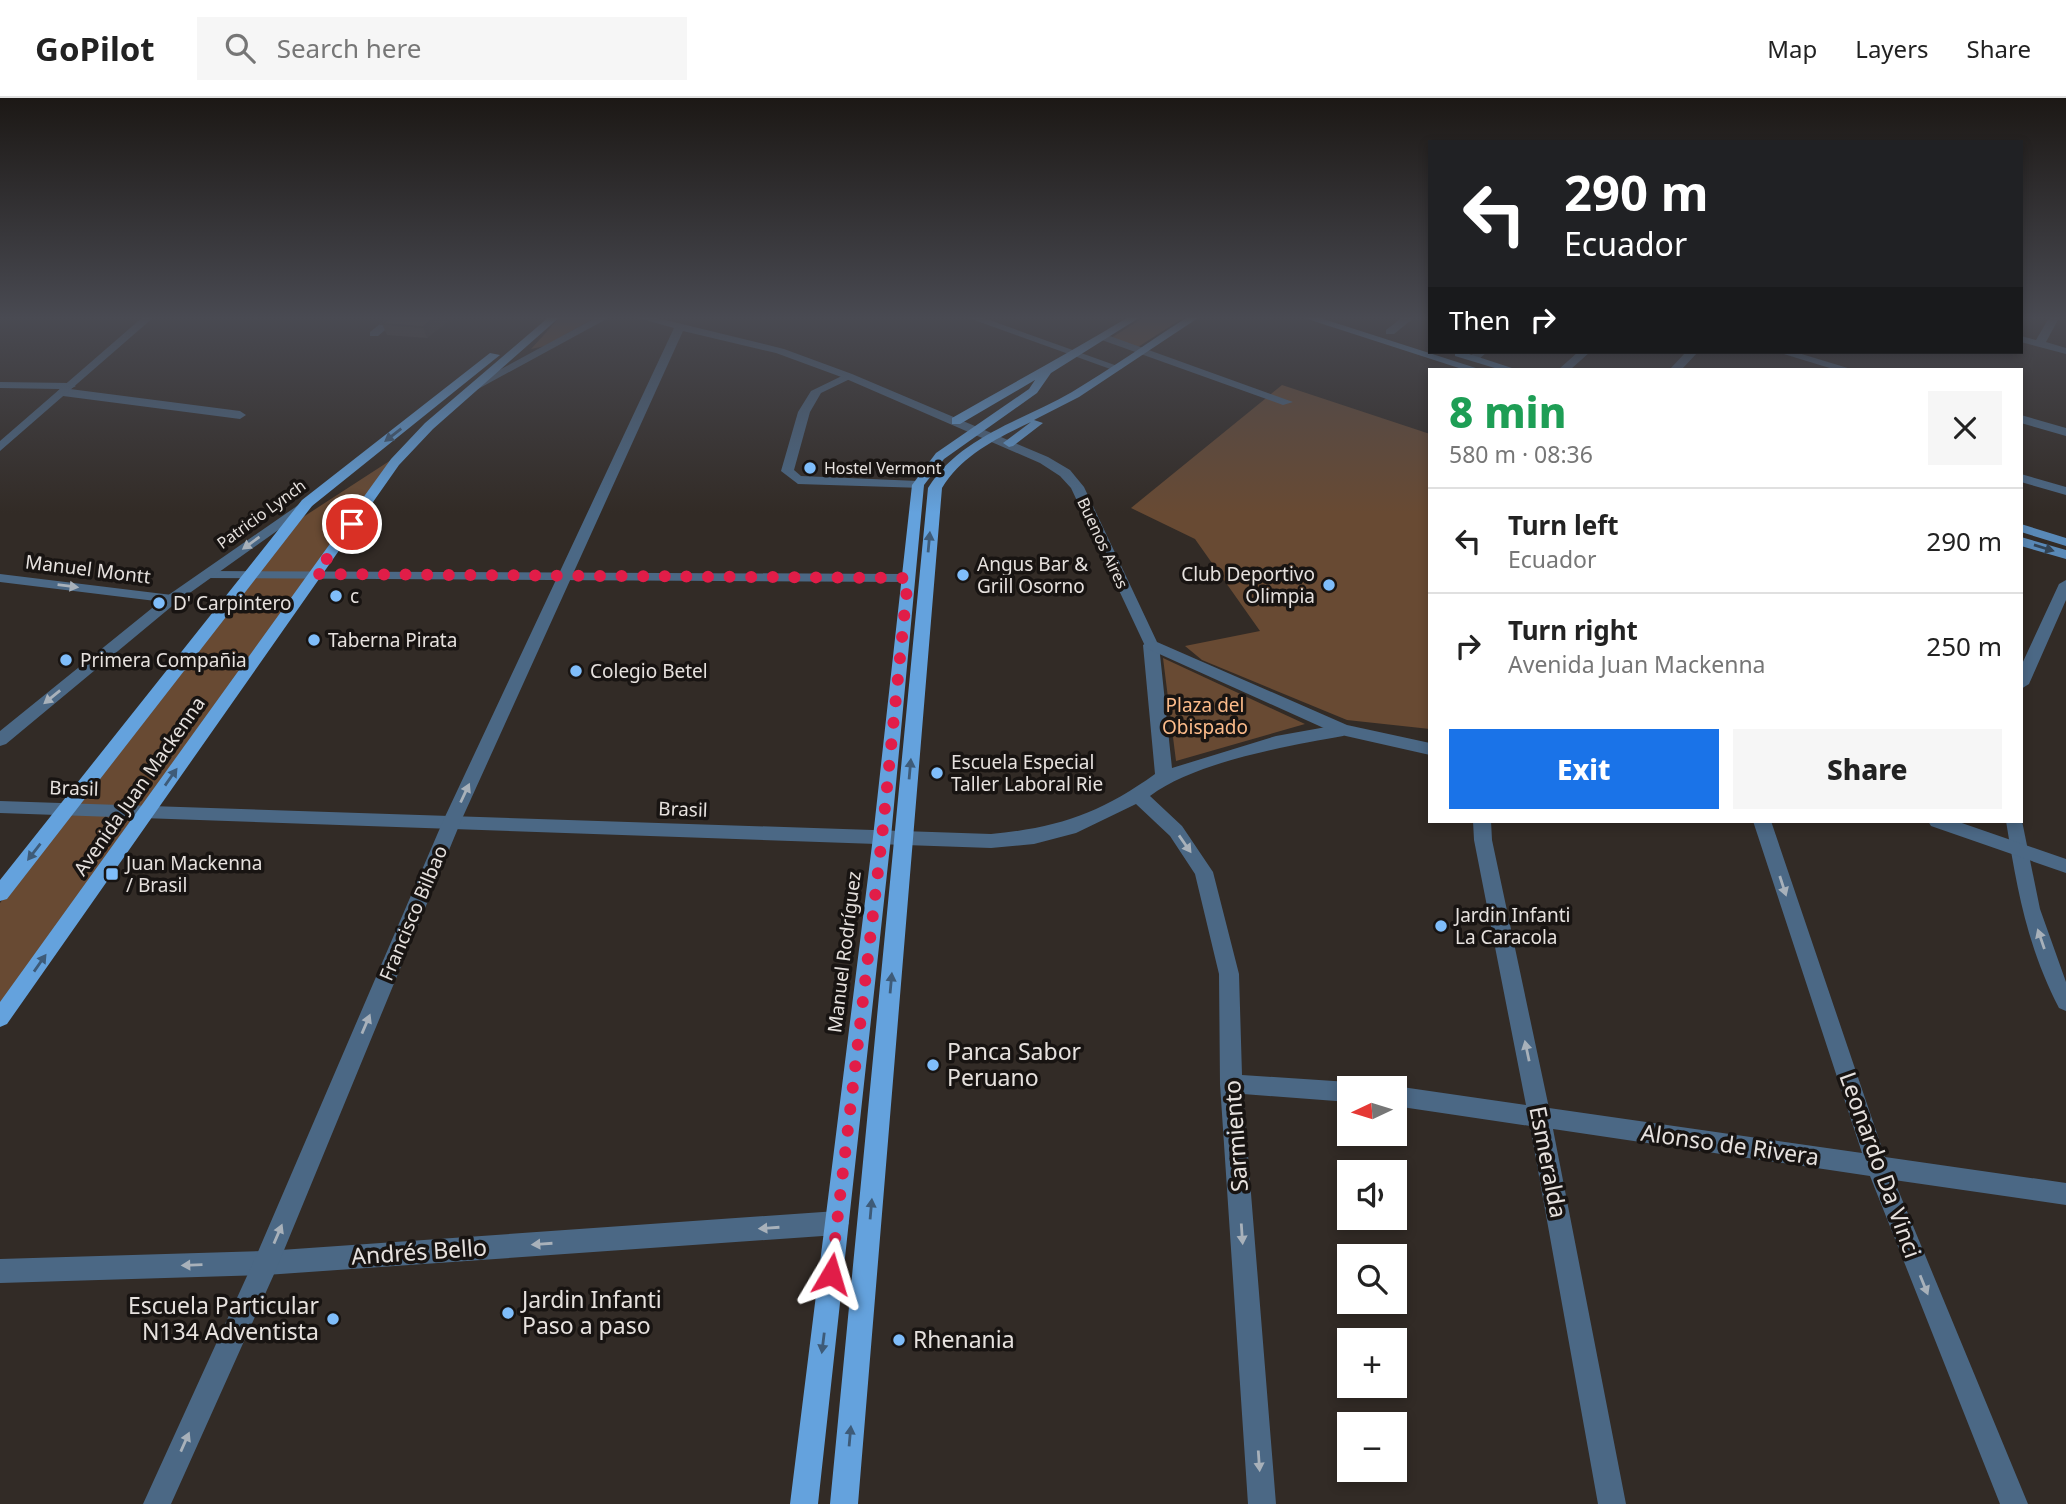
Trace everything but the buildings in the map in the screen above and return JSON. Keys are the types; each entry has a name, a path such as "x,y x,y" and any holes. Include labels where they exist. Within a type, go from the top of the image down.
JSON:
{"main road":[{"name":"Patricio Lynch","path":"307,503 460,382"},
{"name":"Avenida Juan Mackenna","path":"0,1018 396,462 429,426 480,382"},
{"path":"956,421 1023,382"},
{"path":"918,485 930,466 975,429 1033,391 1040,382"},
{"path":"1009,443 1096,382"},
{"name":"Manuel Rodríguez","path":"804,1504 837,1223 893,837 933,494 937,482 947,468 1031,415 1073,396"},
{"name":"Manuel Rodríguez","path":"844,1504 893,837 908,578 918,485"},
{"name":"Avenida Juan Mackenna","path":"0,894 307,503"},
{"path":"2023,529 2066,542"},
{"path":"2023,542 2066,555"}],"street":[{"path":"0,447 75,382"},
{"name":"Avenida Juan Mackenna","path":"474,387 484,382"},
{"name":"Francisco Bilbao","path":"157,1504 266,1263 452,821 654,382"},
{"path":"836,382 817,391 804,412 786,471 798,480 918,485"},
{"name":"Buenos Aires","path":"861,382 1009,443 1065,472 1077,487 1151,645 1164,776"},
{"path":"1227,382 1287,402"},
{"path":"0,385 67,389 240,415"},
{"path":"2023,420 2066,432"},
{"path":"2023,479 2066,491"},
{"name":"Patricio Lynch","path":"0,740 172,599 307,503"},
{"path":"208,575 908,578"},
{"name":"Manuel Montt","path":"0,578 172,599"},
{"path":"2023,680 2066,584"},
{"path":"1151,645 1343,730 1428,749"},
{"name":"Brasil","path":"0,807 991,841 1034,837 1076,826 1138,795 1164,776 1276,743 1343,730"},
{"name":"Sarmiento","path":"1138,795 1175,831 1204,872 1229,974 1231,1084 1262,1504"},
{"name":"Esmeralda","path":"1482,823 1483,840 1541,1118 1612,1504"},
{"name":"Leonardo Da Vinci","path":"1763,823 1877,1166 2014,1504"},
{"path":"1943,823 2066,866"},
{"path":"2015,823 2030,909 2054,979 2066,1002"},
{"path":"1231,1084 1337,1091"},
{"name":"Alonso de Rivera","path":"1407,1098 2066,1194"},
{"name":"Andrés Bello","path":"0,1271 266,1263 837,1223"}],"green space":[{"name":"Club Deportivo Olimpia","path":"1282,385 1428,433 1428,729 1347,720 1202,660 1185,646 1260,631 1195,539 1131,508"},
{"path":"391,460 0,1012 0,903 297,521"},
{"name":"Plaza del Obispado","path":"1163,658 1305,724 1176,761"}],"place":[{"name":"Hostel Vermont","path":"810,468"},
{"name":"Angus Bar & Grill Osorno","path":"963,575"},
{"name":"Club Deportivo Olimpia","path":"1329,585"},
{"name":"c","path":"336,596"},
{"name":"D' Carpintero","path":"159,603"},
{"name":"Taberna Pirata","path":"314,640"},
{"name":"Primera Compañia","path":"66,660"},
{"name":"Colegio Betel","path":"576,671"},
{"name":"Escuela Especial Taller Laboral Rie","path":"937,773"},
{"name":"Juan Mackenna / Brasil","path":"112,874"},
{"name":"Jardin Infanti La Caracola","path":"1441,926"},
{"name":"Panca Sabor Peruano","path":"933,1065"},
{"name":"Jardin Infanti Paso a paso","path":"508,1313"},
{"name":"Escuela Particular N134 Adventista","path":"333,1319"},
{"name":"Rhenania","path":"899,1340"}],"route":[{"path":"352,524 316,574 908,578 882,837 831,1274"}]}
